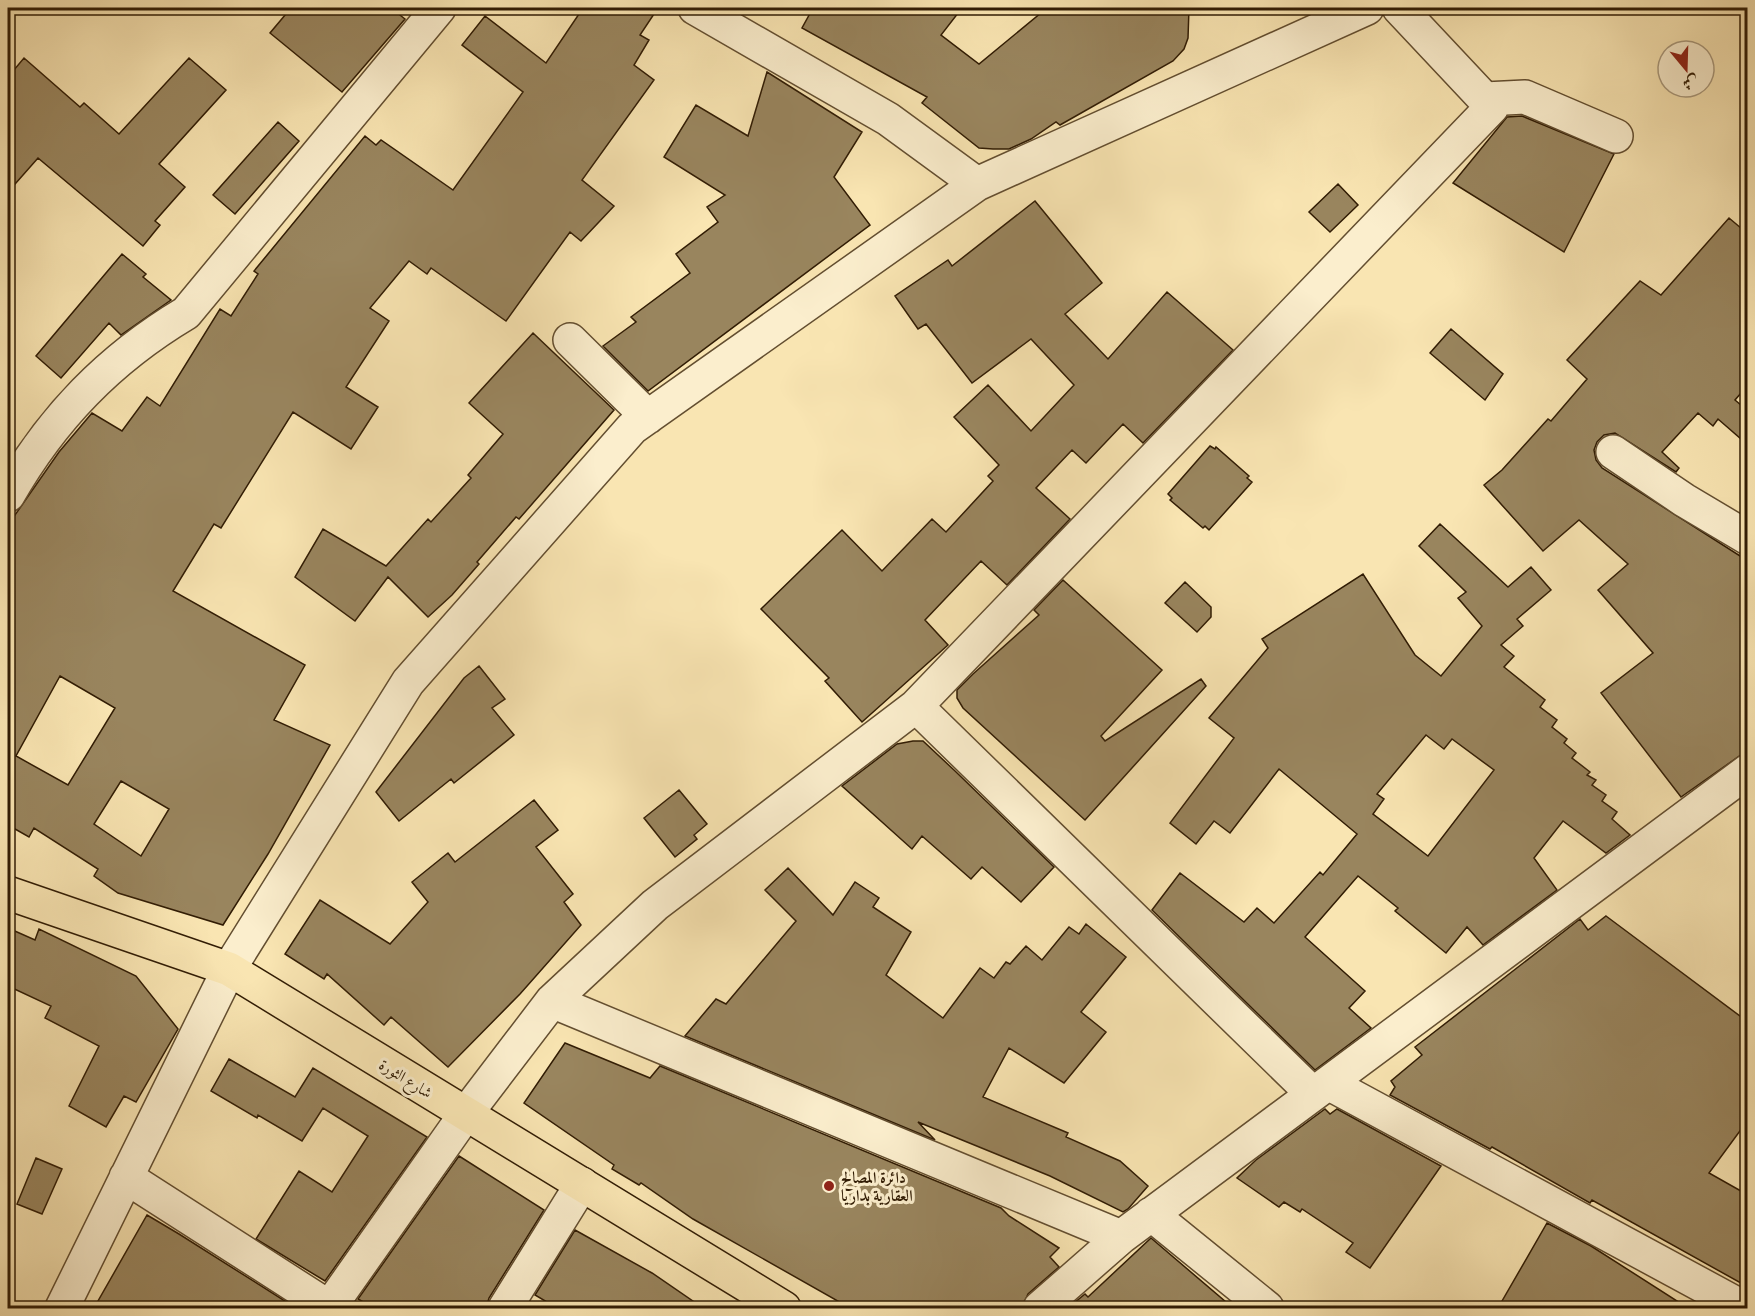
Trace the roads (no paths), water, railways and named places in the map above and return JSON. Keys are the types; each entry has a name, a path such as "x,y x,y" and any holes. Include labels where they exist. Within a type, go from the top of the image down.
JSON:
{"main road":[{"name":"شارع الثورة","path":"8,893 229,969 784,1308"}],"street":[{"path":"8,495 28,460 88,387 144,338 186,313 439,8"},
{"path":"695,8 888,119 977,184"},
{"path":"62,1308 229,969 408,682 632,428 977,184 1367,8"},
{"path":"126,1177 330,1308 465,1115 552,1000 655,904 916,706 1492,107 1399,8"},
{"path":"1485,99 1525,97 1616,136"},
{"path":"570,340 648,417"},
{"path":"1613,452 1684,500 1748,538"},
{"path":"916,706 1320,1089 1744,1308"},
{"path":"1040,1308 1120,1237 1741,783"},
{"path":"552,1000 1120,1237"},
{"path":"505,1308 582,1184"},
{"path":"1151,1214 1267,1308"}],"place":[{"name":"دائرة المصالح العقارية بداريا","path":"829,1186"}]}
